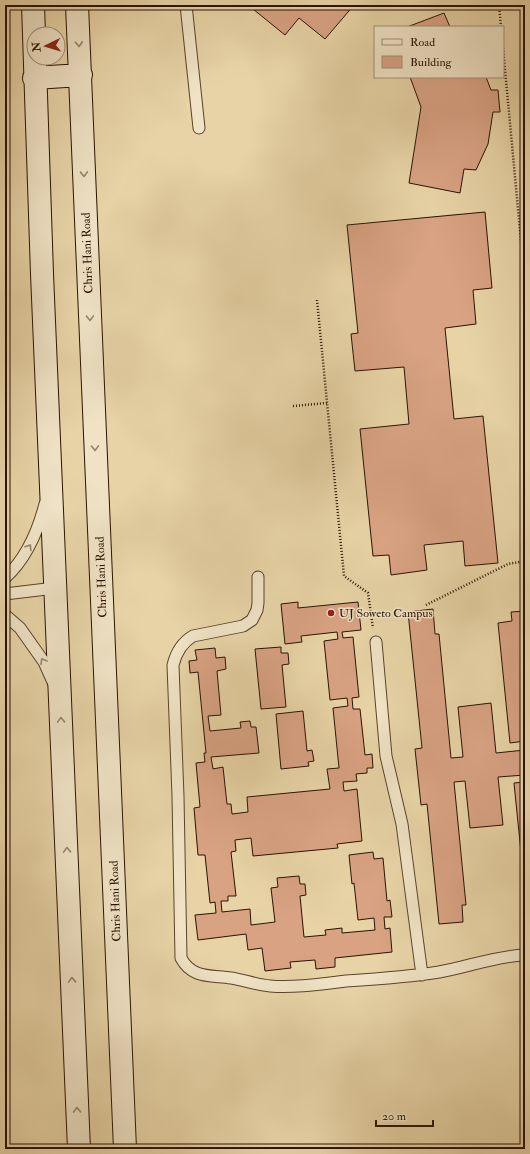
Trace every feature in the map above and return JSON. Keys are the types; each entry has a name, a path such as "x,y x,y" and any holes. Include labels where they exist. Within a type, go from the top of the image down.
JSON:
{"main road":[{"path":"33,5 34,78 79,1149"},
{"name":"Chris Hani Road","path":"77,5 125,1149"},
{"path":"34,78 81,75"}],"lane":[{"path":"186,5 199,128"},
{"path":"5,578 31,544 39,526 51,484"},
{"path":"258,577 258,603 257,610 252,620 243,626 193,636 180,648 173,665 178,796 181,958 185,966 192,972 270,986 290,986 422,974 461,968 490,959 525,955"},
{"path":"5,594 55,588"},
{"path":"5,614 20,628 44,662 60,697"},
{"path":"376,642 386,756 402,824 422,974"}],"path":[{"path":"499,5 501,26"},
{"path":"504,59 525,284"},
{"path":"317,300 344,576 368,593 376,642"},
{"path":"293,406 327,403"},
{"path":"426,605 508,564 525,561"}],"building":[{"path":"248,5 354,5 325,39 299,18 285,35"},
{"path":"444,13 450,26 410,26"},
{"path":"410,78 486,78 491,90 498,90 500,112 493,112 488,144 476,170 464,169 460,193 409,183 421,107"},
{"path":"485,212 492,288 473,290 476,324 445,328 454,419 483,416 498,563 465,566 463,541 424,545 427,570 391,575 389,555 373,556 360,429 409,424 404,367 355,371 351,334 358,333 347,225"},
{"path":"523,378 525,378 525,394"},
{"path":"298,602 298,608 358,602 361,630 342,632 343,638 353,637 359,697 352,698 353,709 360,709 365,755 372,754 373,768 367,768 367,773 356,774 357,781 343,782 344,791 357,789 362,841 337,844 338,848 253,856 251,838 235,840 236,851 231,852 236,896 228,896 228,901 221,901 222,912 250,909 251,925 275,922 271,888 278,887 277,878 299,876 300,884 305,884 306,895 300,896 304,937 326,935 325,930 342,928 342,933 375,930 374,918 358,920 349,855 373,852 374,859 383,858 387,901 390,900 392,917 384,917 385,929 390,928 392,952 335,958 335,967 316,969 315,960 290,962 291,968 265,971 262,948 248,950 246,934 198,940 195,915 216,913 215,902 210,903 205,855 198,855 194,808 200,807 196,763 205,762 204,753 206,753 198,672 190,673 189,661 197,660 195,650 215,648 216,658 225,657 226,669 217,671 221,715 208,716 210,731 241,728 240,722 250,721 251,727 256,727 259,753 211,757 213,769 223,767 227,804 231,804 232,814 248,812 247,797 330,789 327,769 339,768 333,708 348,706 347,698 330,700 324,641 338,639 337,632 301,636 302,642 285,644 281,604"},
{"path":"433,609 435,634 439,634 451,758 463,757 458,707 491,703 496,753 525,750 525,775 498,777 503,825 470,828 465,781 454,782 466,905 462,905 463,922 439,924 427,804 421,805 415,749 422,748 408,612"},
{"path":"525,611 525,741 510,743 498,623 512,621 511,612"},
{"path":"281,647 281,653 288,653 289,664 282,665 286,707 261,709 255,649"},
{"path":"303,711 307,751 312,750 314,761 308,762 309,766 281,769 276,714"},
{"path":"525,782 525,892 514,783"}],"place":[{"name":"UJ Soweto Campus","path":"331,613"}]}
